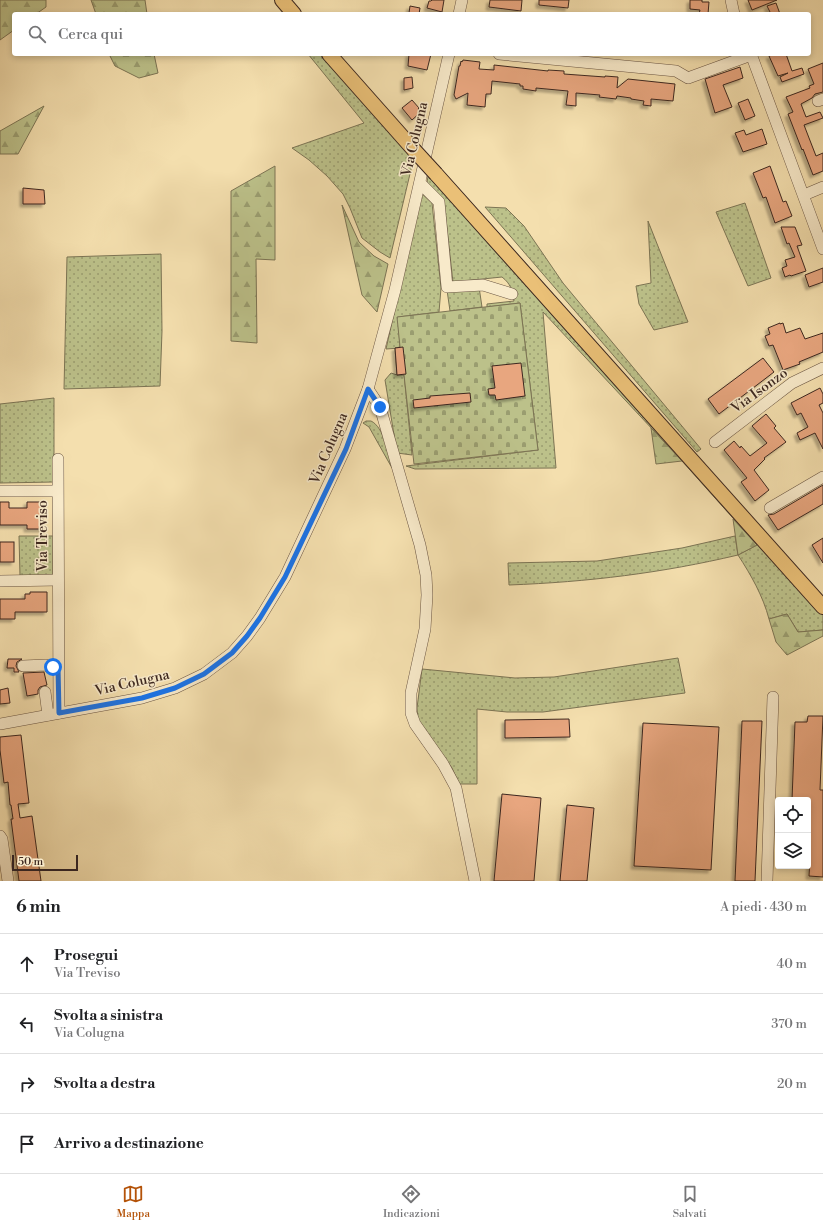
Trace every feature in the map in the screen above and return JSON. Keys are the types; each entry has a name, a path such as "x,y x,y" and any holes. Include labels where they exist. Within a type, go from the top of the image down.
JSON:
{"main road":[{"path":"282,0 292,12"},
{"path":"331,56 823,607"}],"street":[{"path":"459,12 462,0"},
{"path":"726,0 733,8"},
{"name":"Via Colugna","path":"0,724 142,698 175,688 204,674 232,653 260,618 285,577 346,449 368,389 395,290 449,56"},
{"path":"520,56 676,71 688,78 748,56"},
{"path":"751,56 823,249"},
{"path":"420,183 438,202 447,287 483,285 512,294"},
{"path":"804,195 823,187"},
{"name":"Via Isonzo","path":"715,442 792,383 823,368"},
{"path":"368,389 380,407 420,545 426,575 427,595 425,629 412,693 411,713 415,724 443,764 456,788 475,881"},
{"name":"Via Treviso","path":"53,714 58,667 58,459"},
{"path":"770,508 823,477"},
{"name":"Via Treviso","path":"0,491 57,491"},
{"name":"Via Treviso","path":"0,581 58,580"},
{"path":"23,666 46,665 50,667 58,667"},
{"path":"45,692 53,714"},
{"path":"768,881 773,697"},
{"path":"0,836 2,839 8,881"}],"green space":[{"path":"0,0 46,0 46,7 39,12 12,12 12,31 0,40"},
{"path":"91,0 145,0 147,12 95,12"},
{"path":"110,56 154,56 158,73 139,78 115,66"},
{"path":"310,56 324,56 414,157 390,258 362,238 343,194 327,176 309,160 292,148 364,123"},
{"path":"44,106 18,154 0,154 0,131"},
{"path":"275,166 275,260 256,259 257,343 231,341 231,191"},
{"path":"429,171 823,613 823,630 798,632 787,614 769,619 756,586 738,555 757,545 682,461 543,312 556,468 415,469 406,466 538,450 520,303 487,307 487,304 514,301 511,288 502,277 453,282 444,202 427,182"},
{"path":"421,193 432,203 441,288 439,312 398,317 400,348 386,349"},
{"path":"745,203 771,278 748,286 716,212"},
{"path":"342,205 359,242 374,256 388,264 377,312 362,295"},
{"path":"485,207 506,208 524,226 563,283 701,449 697,452"},
{"path":"648,221 688,322 654,330 639,304 636,286 651,283"},
{"path":"161,254 162,331 160,386 64,389 67,257"},
{"path":"479,287 482,307 450,311 447,290"},
{"path":"520,303 538,450 414,464 404,375 397,375 395,348 400,347 397,317"},
{"path":"391,373 397,375 404,374 412,455 397,453 385,380"},
{"path":"54,398 54,482 0,483 0,404"},
{"path":"366,421 371,421 376,424 383,435 392,468 369,427 363,423"},
{"path":"651,428 682,461 656,464"},
{"path":"733,519 757,545 738,555"},
{"path":"19,536 53,536 53,576 20,576"},
{"path":"735,536 738,555 681,567 625,576 567,582 509,585 508,563 597,561 682,548"},
{"path":"787,614 798,632 823,630 823,636 787,655 776,642 769,619"},
{"path":"678,658 685,693 543,712 507,712 477,709 477,784 459,784 452,768 418,720 417,708 422,669 515,678 554,677"}],"building":[{"path":"444,0 442,12 427,8 429,1"},
{"path":"490,0 522,0 521,11 489,7"},
{"path":"539,0 569,0 568,8 539,5"},
{"path":"690,0 702,0 702,2 709,2 708,12 700,12 700,10 690,9"},
{"path":"748,0 777,0 752,10"},
{"path":"776,3 779,12 770,12 767,6"},
{"path":"410,6 420,8 419,12 409,12"},
{"path":"409,56 430,56 427,70 408,66"},
{"path":"769,56 787,56 792,71 802,68 804,74 782,82 780,77 788,73 778,76"},
{"path":"463,60 480,62 479,69 494,70 494,65 548,71 564,71 564,74 618,77 617,88 628,79 675,84 673,101 651,99 651,106 643,105 644,101 631,98 617,96 616,99 599,97 600,95 576,93 576,106 566,105 568,91 536,88 536,91 523,89 523,86 520,86 520,84 492,81 491,94 486,94 485,107 467,105 468,93 456,99 454,95 459,66"},
{"path":"823,63 823,92 815,94 812,98 801,104 806,117 820,112 823,118 804,125 816,156 823,153 823,171 813,175 788,114 793,112 786,97 810,88 809,86 814,84 808,69"},
{"path":"740,67 743,78 723,85 732,107 715,113 705,79"},
{"path":"412,77 413,88 404,90 404,78"},
{"path":"748,99 755,116 745,120 738,103"},
{"path":"412,100 421,112 412,120 402,108"},
{"path":"762,129 767,144 743,152 735,133 744,130 746,135"},
{"path":"770,166 783,202 786,201 792,216 775,223 766,197 763,198 753,173"},
{"path":"23,188 44,190 45,204 23,204"},
{"path":"781,227 795,227 802,245 797,246 806,271 785,277 782,268 787,266 785,260 795,257 789,243 787,244"},
{"path":"823,268 823,282 809,287 805,275"},
{"path":"783,323 786,333 800,328 805,339 823,333 823,352 799,362 800,364 783,370 773,345 769,346 765,336 770,334 768,328"},
{"path":"403,347 406,374 397,375 395,348"},
{"path":"763,358 774,372 719,414 708,399"},
{"path":"521,363 525,396 496,400 495,395 489,395 488,389 495,388 492,366"},
{"path":"820,388 823,394 823,403 819,405 823,413 823,449 815,433 800,440 797,433 808,427 801,413 797,415 791,403"},
{"path":"470,393 471,402 414,408 413,400 430,398 430,396"},
{"path":"766,414 776,426 774,428 786,442 764,458 765,459 754,470 769,490 755,501 741,482 747,478 724,450 734,441 750,456 767,443 752,426"},
{"path":"823,485 823,504 778,530 768,515 774,514"},
{"path":"0,502 9,502 9,508 27,508 27,502 43,502 43,529 27,529 27,525 0,525"},
{"path":"823,538 823,563 812,545"},
{"path":"0,542 14,542 14,562 0,562"},
{"path":"30,592 47,592 47,612 15,612 15,619 0,619 0,599 25,599 25,594 30,594"},
{"path":"8,659 22,659 17,662 16,666 19,672 14,672 14,668 7,668"},
{"path":"44,672 47,685 40,687 38,694 27,696 23,673"},
{"path":"8,688 10,703 0,704 0,690"},
{"path":"808,716 823,716 820,790 823,790 823,877 809,876 809,869 811,869 811,797 792,797 795,722 807,722"},
{"path":"569,719 570,737 505,738 505,720"},
{"path":"742,721 762,721 755,881 735,881"},
{"path":"643,723 719,727 711,870 634,866"},
{"path":"21,735 29,803 18,804 20,818 32,816 41,881 19,881 8,782 4,783 0,737"},
{"path":"502,794 541,798 534,881 494,881"},
{"path":"567,805 594,808 587,881 560,881"}],"route":[{"path":"53,667 58,667 59,713 142,698 175,688 204,674 216,666 232,653 247,636 285,577 346,449 368,389 380,407"}]}
